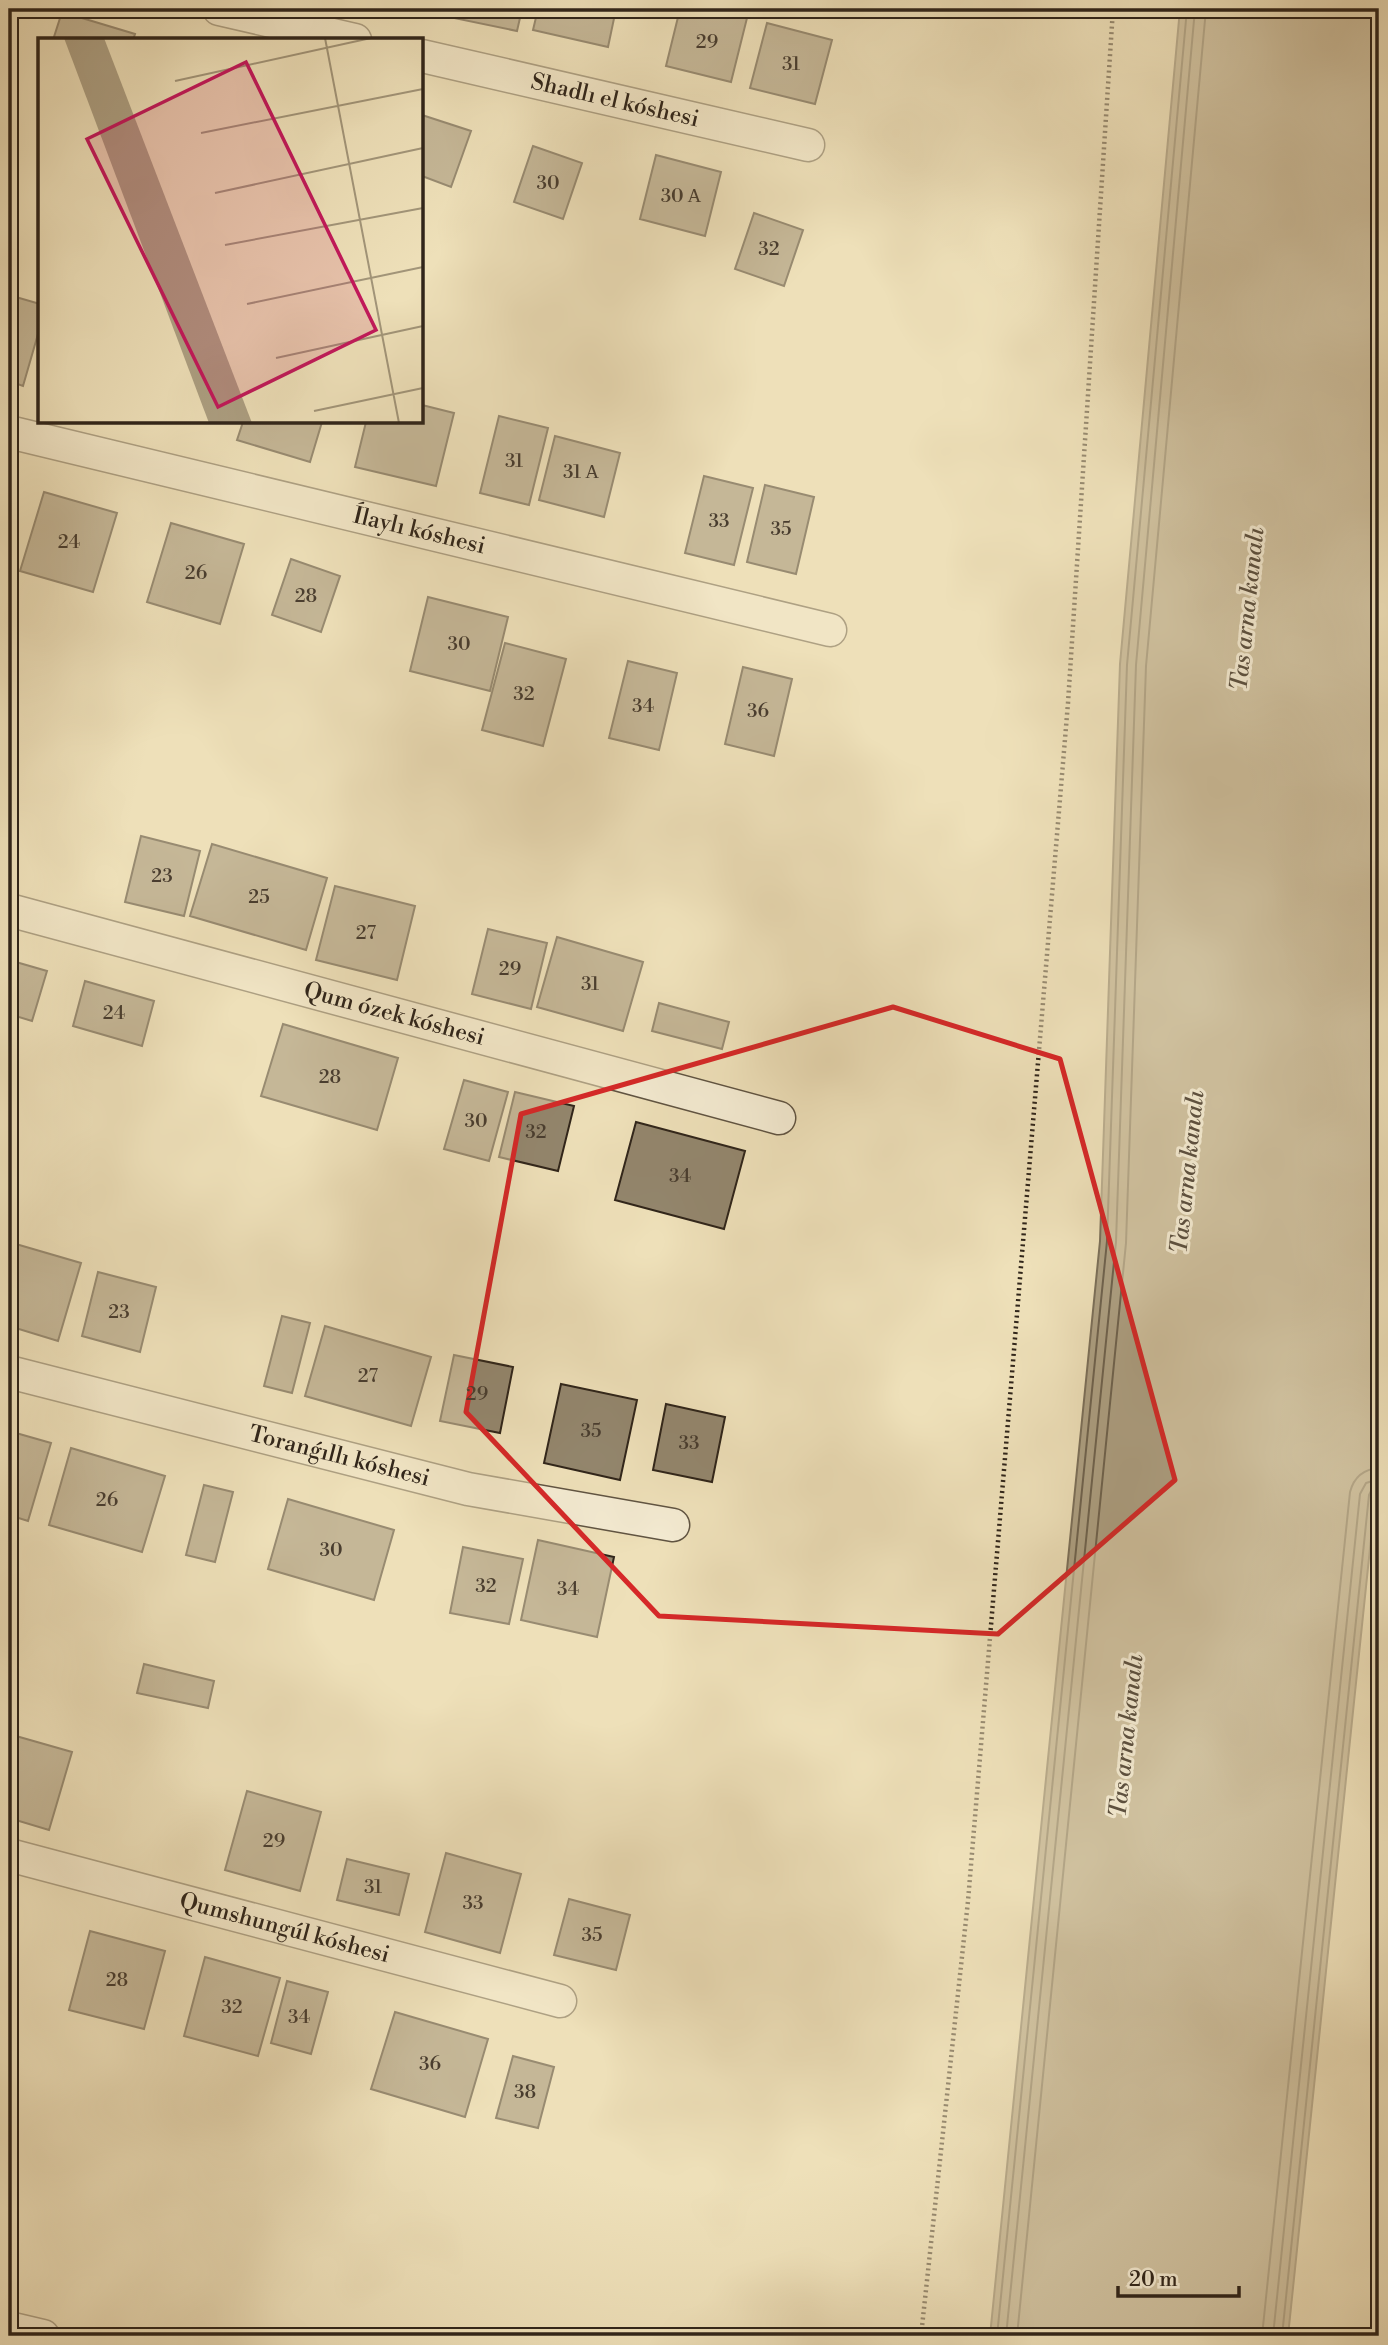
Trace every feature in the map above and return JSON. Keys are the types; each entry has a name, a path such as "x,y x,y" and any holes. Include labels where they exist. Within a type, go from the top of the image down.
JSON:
{"street":[{"path":"219,9 346,38"},
{"name":"Shadlı el kóshesi","path":"424,56 808,145"},
{"name":"Ílaylı kóshesi","path":"9,432 830,630"},
{"name":"Qum ózek kóshesi","path":"9,910 779,1118"},
{"name":"Toranǵıllı kóshesi","path":"9,1372 468,1489 673,1525"},
{"name":"Qumshungúl kóshesi","path":"9,1855 560,2001"},
{"path":"9,2328 43,2336"}],"path":[{"path":"921,2336 968,1900 1066,730 1113,9"}],"highlighted area":[{"path":"893,1007 1060,1059 1175,1480 998,1634 659,1616 466,1412 521,1114"}],"water":[{"name":"Tas arna kanalı","path":"1180,9 1379,9 1379,1462 1288,2336 990,2336 1100,1241 1120,664"}],"building":[{"path":"420,9 522,9 517,31"},
{"path":"538,9 616,9 608,47 533,30"},
{"path":"680,9 710,9 747,18 731,82 666,66"},
{"path":"62,12 135,34 134,38 54,38"},
{"path":"767,23 832,40 815,104 750,88"},
{"path":"424,116 471,131 451,187 424,177"},
{"path":"533,146 582,163 563,219 514,202"},
{"path":"656,155 721,172 705,236 640,219"},
{"path":"754,213 803,230 784,286 735,269"},
{"path":"9,295 38,303 38,334 23,386 9,381"},
{"path":"424,406 454,413 436,486 355,467 366,424 424,424"},
{"path":"499,416 548,428 529,505 480,493"},
{"path":"242,424 321,424 310,462 237,440"},
{"path":"555,436 620,453 604,517 539,500"},
{"path":"704,476 753,488 734,565 685,553"},
{"path":"765,485 814,497 796,574 747,562"},
{"path":"44,492 117,513 93,592 20,571"},
{"path":"171,523 244,544 220,624 147,602"},
{"path":"291,559 340,576 321,632 272,615"},
{"path":"428,597 508,617 490,691 410,671"},
{"path":"505,643 566,659 543,746 482,730"},
{"path":"628,661 677,673 659,750 609,738"},
{"path":"743,667 792,679 774,756 725,744"},
{"path":"141,836 200,851 184,916 125,902"},
{"path":"212,844 327,878 306,950 190,916"},
{"path":"335,886 415,906 397,980 316,960"},
{"path":"488,929 547,943 531,1009 472,994"},
{"path":"557,937 643,962 623,1031 537,1007"},
{"path":"9,960 47,971 32,1021 9,1014"},
{"path":"85,981 154,1001 142,1046 73,1026"},
{"path":"659,1003 729,1022 722,1049 652,1031"},
{"path":"283,1024 398,1058 377,1130 261,1096"},
{"path":"464,1080 508,1092 489,1161 444,1149"},
{"path":"515,1092 574,1106 558,1171 499,1157"},
{"path":"636,1122 745,1151 724,1229 615,1200"},
{"path":"9,1242 81,1263 58,1341 9,1326"},
{"path":"98,1272 156,1287 140,1352 82,1336"},
{"path":"282,1316 310,1323 292,1393 264,1386"},
{"path":"325,1326 431,1357 411,1426 305,1396"},
{"path":"454,1355 513,1367 500,1433 440,1421"},
{"path":"561,1384 637,1400 620,1480 544,1463"},
{"path":"666,1404 725,1417 712,1482 653,1470"},
{"path":"9,1431 51,1443 28,1521 9,1515"},
{"path":"71,1448 165,1476 142,1552 49,1525"},
{"path":"204,1485 233,1492 215,1562 186,1555"},
{"path":"288,1499 394,1530 374,1600 268,1569"},
{"path":"538,1540 614,1557 597,1637 521,1620"},
{"path":"463,1547 523,1559 509,1624 450,1613"},
{"path":"144,1664 214,1681 208,1708 137,1693"},
{"path":"9,1734 72,1752 49,1830 9,1818"},
{"path":"247,1791 321,1812 300,1891 225,1870"},
{"path":"446,1853 521,1874 500,1953 425,1932"},
{"path":"347,1859 409,1874 399,1915 337,1900"},
{"path":"569,1899 630,1915 616,1970 554,1955"},
{"path":"90,1931 165,1951 144,2029 69,2010"},
{"path":"205,1957 280,1978 258,2056 184,2036"},
{"path":"287,1981 328,1992 311,2054 271,2043"},
{"path":"395,2012 488,2039 465,2117 371,2089"},
{"path":"513,2056 554,2067 538,2128 496,2118"}]}
